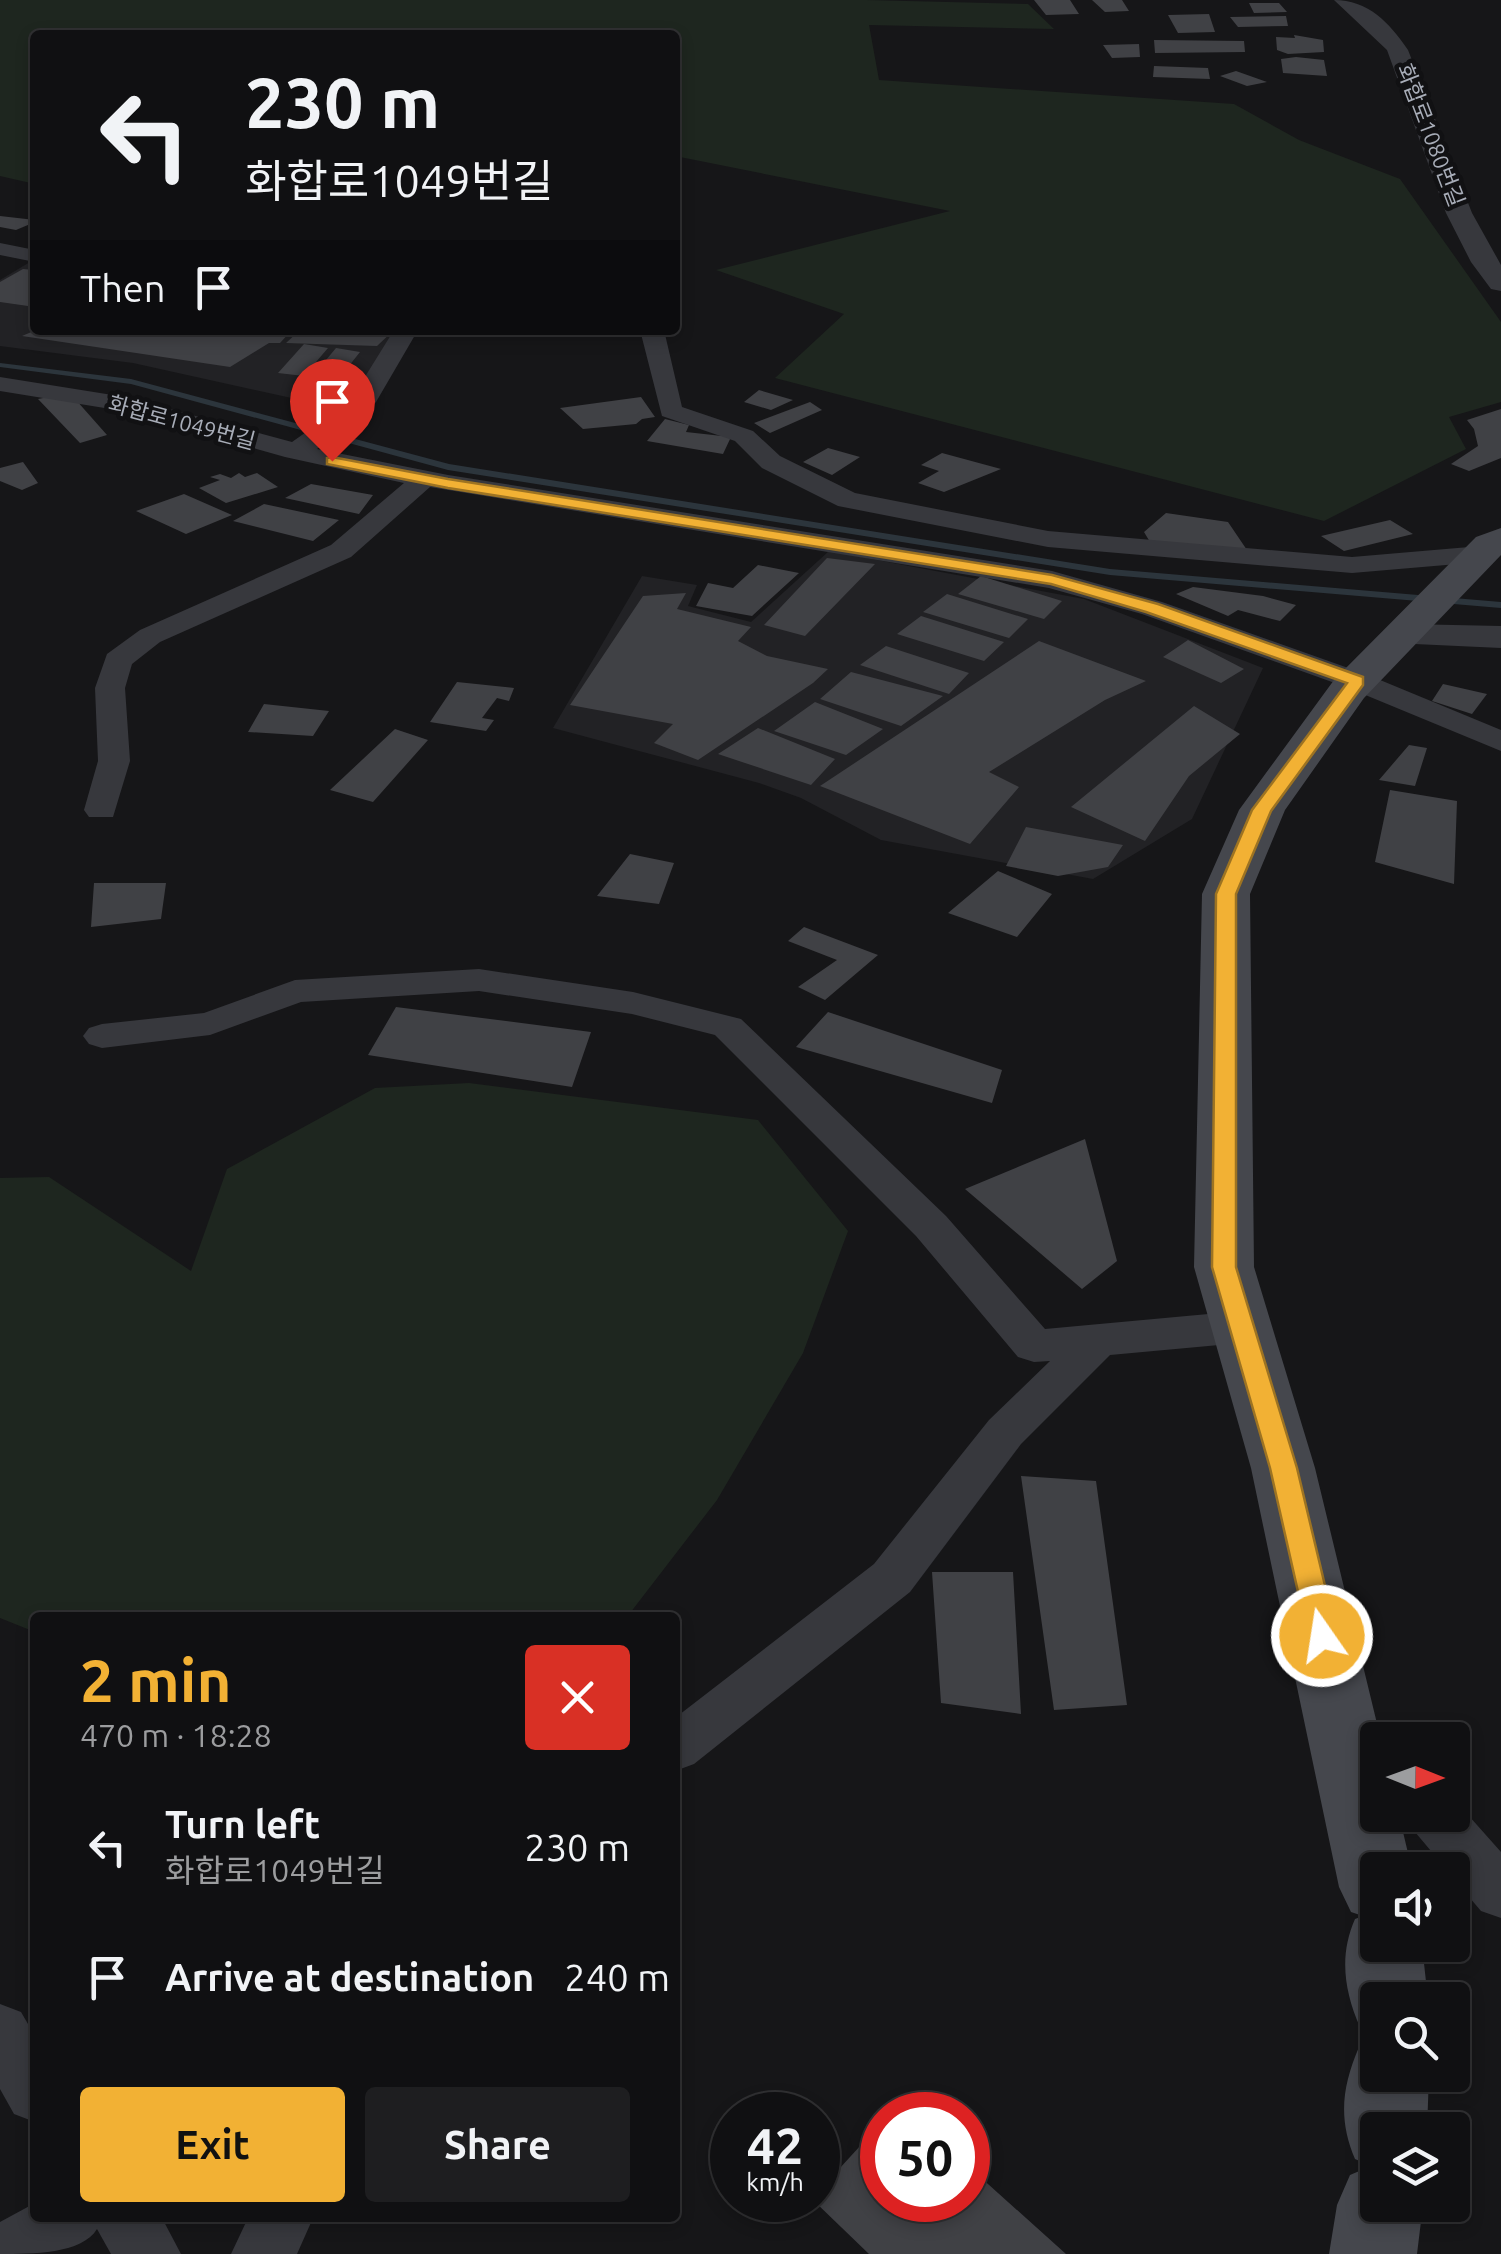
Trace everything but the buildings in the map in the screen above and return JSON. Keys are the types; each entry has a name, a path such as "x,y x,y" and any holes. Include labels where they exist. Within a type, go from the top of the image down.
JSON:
{"main road":[{"path":"1371,1852 1283,1468 1224,1267 1226,894 1262,810 1357,681 1480,557"},
{"path":"1373,2254 1378,2222"}],"street":[{"name":"화합로1080번길","path":"1344,0 1365,14 1396,47 1440,149 1460,211 1489,270 1501,283"},
{"path":"0,249 30,256"},
{"path":"0,271 30,256"},
{"path":"313,439 374,388 386,353 402,335"},
{"path":"653,335 671,411 744,436 770,462 874,510 1048,540 1259,559 1352,565 1480,557"},
{"name":"화합로1049번길","path":"0,384 313,439 424,479 844,542 1052,580 1152,608 1357,681 1501,741"},
{"path":"101,810 114,761 110,688 118,660 150,636 341,551 424,479"},
{"path":"844,542 874,510"},
{"path":"1416,623 1501,637"},
{"path":"102,1036 210,1024 295,991 479,980 633,1003 728,1027 931,1226 1034,1346 1241,1327"},
{"path":"680,1744 892,1578 1005,1432 1097,1340"},
{"path":"1338,1704 1360,1729"},
{"path":"1449,1832 1501,1893"},
{"path":"0,2032 30,2084"},
{"path":"6,2254 63,2222"},
{"path":"127,2222 149,2254"},
{"path":"264,2254 280,2222"}],"shaded area":[{"path":"0,0 867,0 1028,4 1054,29 869,25 879,80 1234,104 1299,140 1400,179 1501,322 1501,402 1449,417 1466,449 1324,521 775,378 844,314 716,270 950,211 680,157 680,30 30,30 30,183 0,176"},
{"path":"30,262 30,335 393,335 346,410 133,363 0,346 0,280"},
{"path":"829,551 1084,599 1263,668 1192,819 1093,879 881,840 801,798 759,783 553,728 642,576 697,585 688,606 751,622"},
{"path":"469,1083 758,1120 848,1231 803,1353 717,1500 631,1612 30,1612 30,1630 0,1618 0,1178 49,1177 191,1271 227,1169 375,1088"}],"waterway":[{"path":"0,365 131,382 448,467 1110,572 1501,605"}],"route":[{"path":"332,461 448,484 637,511 1052,580 1152,608 1357,681 1262,810 1226,894 1224,1267 1283,1468 1322,1636"}]}
